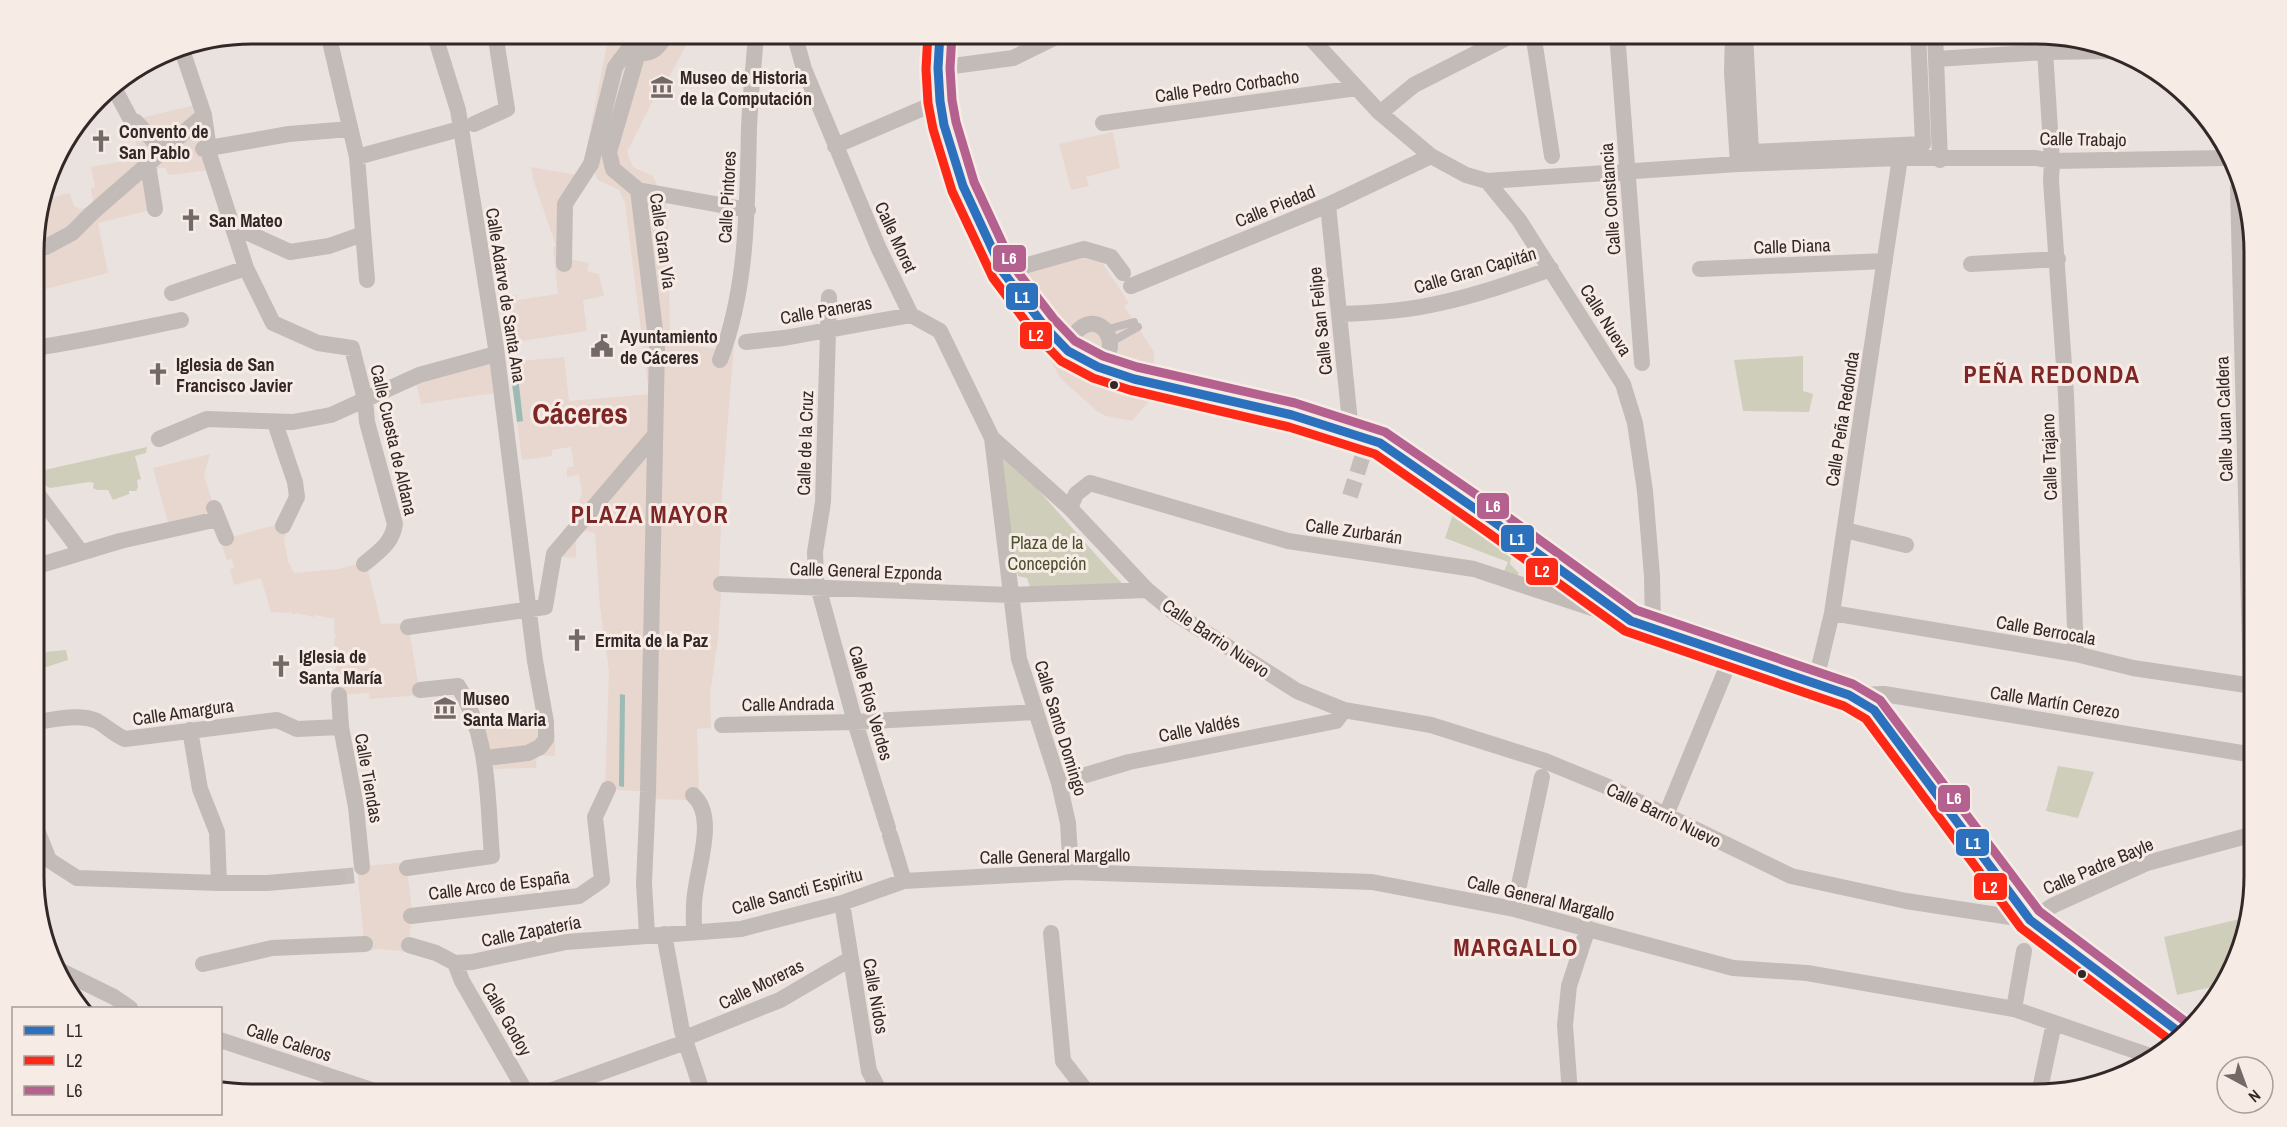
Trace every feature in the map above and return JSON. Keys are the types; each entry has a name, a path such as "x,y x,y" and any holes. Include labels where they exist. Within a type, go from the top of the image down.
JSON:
{"street":[{"path":"331,44 357,157 367,280"},
{"name":"Calle Adarve de Santa Ana","path":"437,44 458,110 467,126 480,246 546,722 546,739 540,747 528,753 485,758"},
{"path":"357,157 467,126 507,109 497,44"},
{"path":"564,264 565,204 591,164 615,67 632,44 651,52 661,44"},
{"name":"Calle Gran Vía","path":"632,44 609,152 613,169 638,190 657,347 644,883 647,935"},
{"name":"Calle Pintores","path":"720,360 727,343 739,289 748,210 749,126 755,44"},
{"name":"Calle Moret","path":"797,44 804,69 835,146 879,249 911,315"},
{"path":"939,44 940,101 944,125 963,186 1003,272 1058,343 1083,360 1134,379 1292,416 1351,432 1380,443 1631,621 1849,696 1874,710 2030,920"},
{"path":"938,68 1013,58 1042,44"},
{"name":"Calle Nueva","path":"1316,44 1380,113 1431,156 1466,175 1487,181 1520,219 1623,384 1635,423 1651,565 1653,627"},
{"path":"1380,113 1414,85 1487,44"},
{"path":"1535,44 1552,156"},
{"name":"Calle Constancia","path":"1618,44 1642,363"},
{"path":"1733,44 1732,72 1738,165"},
{"path":"1746,44 1751,152 1923,144 1918,44"},
{"path":"1935,44 1940,160"},
{"name":"Calle Trajano","path":"2045,44 2052,161 2051,182 2066,394 2076,654"},
{"path":"1935,59 2090,51"},
{"path":"172,293 246,268 205,149 204,115 184,55"},
{"name":"Calle Pedro Corbacho","path":"1103,123 1357,88"},
{"path":"117,93 131,120 164,151"},
{"path":"835,146 940,101"},
{"path":"44,247 72,234 92,213 204,115"},
{"path":"205,149 289,135 350,129"},
{"name":"Calle Piedad","path":"1003,272 1084,249 1111,257 1127,279 1278,232 1328,205 1431,156"},
{"name":"Calle Trabajo","path":"1487,181 1738,165 1900,158 1940,160 2036,158 2052,161 2221,158"},
{"name":"Calle Peña Redonda","path":"1815,684 1832,613 1900,158"},
{"path":"148,165 155,209"},
{"path":"638,190 748,210"},
{"name":"Calle San Felipe","path":"1328,205 1351,432"},
{"name":"Calle Juan Caldera","path":"2240,216 2244,266"},
{"path":"233,226 291,252 329,246 363,234"},
{"path":"1971,264 2058,259"},
{"name":"Calle Diana","path":"1700,269 1886,261"},
{"name":"Calle Cuesta de Aldana","path":"246,268 273,323 318,343 352,348 365,399 368,422 395,524 393,536 364,564"},
{"name":"Calle Gran Capitán","path":"1339,314 1390,312 1439,304 1504,286 1551,269"},
{"name":"Calle de la Cruz","path":"818,588 815,552 823,502 829,297"},
{"path":"911,315 940,331 992,438 1010,596 1147,590"},
{"name":"Calle Paneras","path":"746,342 911,315"},
{"path":"44,347 181,320"},
{"path":"1094,324 1108,336 1108,354 1098,361 1083,360 1073,348 1077,331 1088,325 1094,324"},
{"path":"159,439 207,419 275,423 331,415 419,375 496,354"},
{"path":"275,423 295,483 297,497 283,526"},
{"path":"408,627 545,607 554,554 655,435"},
{"path":"992,438 1073,501 1147,590"},
{"name":"Calle Zurbarán","path":"1073,501 1090,483 1288,541 1474,569 1631,621"},
{"path":"44,499 81,552"},
{"path":"44,564 216,514 226,538"},
{"path":"1845,530 1906,544"},
{"name":"Calle General Ezponda","path":"721,584 1010,596"},
{"name":"Calle Ríos Verdes","path":"818,588 855,722 904,881"},
{"name":"Calle Barrio Nuevo","path":"1147,590 1176,614 1297,691 1340,715 1431,725 1545,761 1606,786 1791,876 1906,901 2030,920 2176,1029"},
{"name":"Calle Santo Domingo","path":"1010,596 1019,659 1059,783 1068,823 1071,872"},
{"name":"Calle Berrocala","path":"1832,613 2076,654 2133,668 2244,685"},
{"path":"1666,815 1732,655"},
{"path":"407,868 492,856 485,758 470,704 458,686 420,690"},
{"path":"1874,710 1877,698 1884,694"},
{"name":"Calle Martín Cerezo","path":"1849,696 1884,694 2244,753"},
{"name":"Calle Tiendas","path":"339,695 340,727 356,807 362,867"},
{"name":"Calle Andrada","path":"722,725 855,722 1036,712"},
{"name":"Calle Valdés","path":"1059,783 1129,762 1340,715"},
{"name":"Calle Amargura","path":"44,721 83,717 100,723 125,739 277,720 297,729 340,727"},
{"path":"190,730 200,789 217,832 219,884"},
{"path":"1515,909 1542,777"},
{"name":"Calle Arco de España","path":"411,916 579,896 602,880 596,817 608,789"},
{"path":"693,795 704,807 705,836 694,895 696,931"},
{"name":"Calle Padre Bayle","path":"2030,920 2054,905 2147,863 2244,837"},
{"path":"44,848 49,860 77,878 219,884 267,883 338,877"},
{"name":"Calle General Margallo","path":"904,881 1071,872 1372,882 1515,909 1733,968 1807,974 2014,1009 2142,1053"},
{"name":"Calle Sancti Espiritu","path":"664,934 741,929 842,903 904,881"},
{"name":"Calle Nidos","path":"842,903 869,1071 876,1084"},
{"path":"1569,1083 1565,1024 1569,986 1588,928"},
{"path":"1051,933 1063,1061 1080,1084"},
{"path":"664,934 682,1031 700,1084"},
{"name":"Calle Zapatería","path":"454,963 472,962 566,942 664,934"},
{"path":"203,964 272,948 365,944"},
{"path":"409,945 436,953 454,963"},
{"path":"2014,1009 2024,951"},
{"name":"Calle Moreras","path":"569,1084 680,1044 686,1038 780,1000 850,959"},
{"name":"Calle Godoy","path":"454,963 521,1084"},
{"path":"68,975 114,997 129,1007"},
{"path":"2041,1083 2054,1023"},
{"name":"Calle Caleros","path":"222,1041 334,1084"}],"lane":[{"path":"1108,336 1136,325"}],"green space":[{"path":"1803,356 1803,391 1813,394 1809,412 1743,411 1734,360"},
{"name":"Plaza de la Concepción","path":"992,438 1126,587 1030,587 1027,578 1018,576"},
{"path":"147,447 146,453 135,456 141,479 137,480 136,491 129,491 129,494 113,500 108,490 97,490 93,488 94,483 89,482 50,488 44,481 44,470"},
{"path":"1453,514 1512,553 1510,564 1519,573 1517,576 1504,571 1508,562 1445,538"},
{"path":"66,650 68,660 44,668 44,652"},
{"path":"2058,766 2094,772 2078,818 2046,811"},
{"path":"2238,919 2228,955 2210,987 2177,995 2164,937"}],"shaded area":[{"name":"PLAZA MAYOR","path":"607,44 687,44 652,102 627,152 633,167 653,176 668,210 670,342 718,349 721,360 734,345 722,494 719,580 721,593 718,639 710,694 711,728 697,729 699,789 688,800 652,799 648,792 605,789 609,671 600,607 595,533 585,531 576,538 576,558 557,556 582,493 579,475 567,477 567,468 574,466 571,447 552,450 552,456 522,460 509,362 564,357 569,401 649,394 625,203 619,190 598,180 594,172 575,191 567,259 589,263 587,271 599,274 604,296 583,300 587,331 509,343 500,297 517,295 517,300 558,294 553,247 556,246 531,167 577,175 585,157"},
{"path":"195,105 210,170 169,175 165,168 159,168 155,174 155,209 98,223 108,273 44,289 44,238 51,199 66,193 70,194 74,206 80,209 88,207 93,201 91,188 95,187 91,167 140,158 132,128 141,118"},
{"path":"1113,132 1120,168 1086,177 1089,186 1071,190 1059,144"},
{"path":"1084,254 1096,257 1103,264 1129,303 1124,306 1154,352 1154,395 1132,421 1106,416 1097,411 1061,379 1005,280"},
{"path":"496,354 501,392 421,404 415,377"},
{"path":"210,454 204,475 214,508 206,512 206,517 169,526 153,468"},
{"path":"279,524 287,529 284,539 288,561 294,573 339,569 361,563 367,566 381,624 408,623 420,695 370,699 369,693 332,695 337,646 334,646 335,636 337,636 334,633 335,619 291,614 291,611 288,613 271,612 261,578 234,585 230,569 234,568 232,559 227,560 220,540"},
{"path":"518,716 520,725 546,722 555,731 555,756 537,755 536,768 490,769 476,722"},
{"path":"406,862 412,911 408,952 380,949 365,951 357,867"}],"water":[{"path":"517,367 523,421 517,422 510,368"},
{"path":"620,694 625,695 624,787 619,786"}],"tunnel":[{"path":"1350,496 1368,439"},
{"path":"338,877 358,875"}],"transit line":[{"name":"L2","path":"927,44 928,103 933,129 952,191 993,278 1035,334 1061,361 1093,378 1130,390 1289,427 1375,454 1625,631 1844,706 1866,719 2021,928 2166,1037"},
{"name":"L1","path":"939,44 940,101 944,125 963,186 1003,272 1045,327 1068,351 1098,367 1134,379 1292,415 1380,443 1631,621 1849,695 1874,710 2030,920 2176,1029"},
{"name":"L6","path":"951,44 952,100 956,122 974,182 1013,266 1054,319 1075,341 1103,356 1137,367 1295,403 1385,432 1497,509 1636,610 1853,684 1880,700 2039,911 2184,1021"}],"place":[{"name":"Museo de Historia de la Computación","path":"662,87"},
{"name":"Convento de San Pablo","path":"101,141"},
{"name":"San Mateo","path":"191,220"},
{"name":"Ayuntamiento de Cáceres","path":"602,346"},
{"name":"Iglesia de San Francisco Javier","path":"158,374"},
{"name":"Ermita de la Paz","path":"577,640"},
{"name":"Iglesia de Santa María","path":"281,666"},
{"name":"Museo Santa Maria","path":"445,708"}],"district":[{"name":"PEÑA REDONDA","path":"2052,374"},
{"name":"Cáceres","path":"580,413"},
{"name":"PLAZA MAYOR","path":"650,514"},
{"name":"MARGALLO","path":"1516,947"}]}
